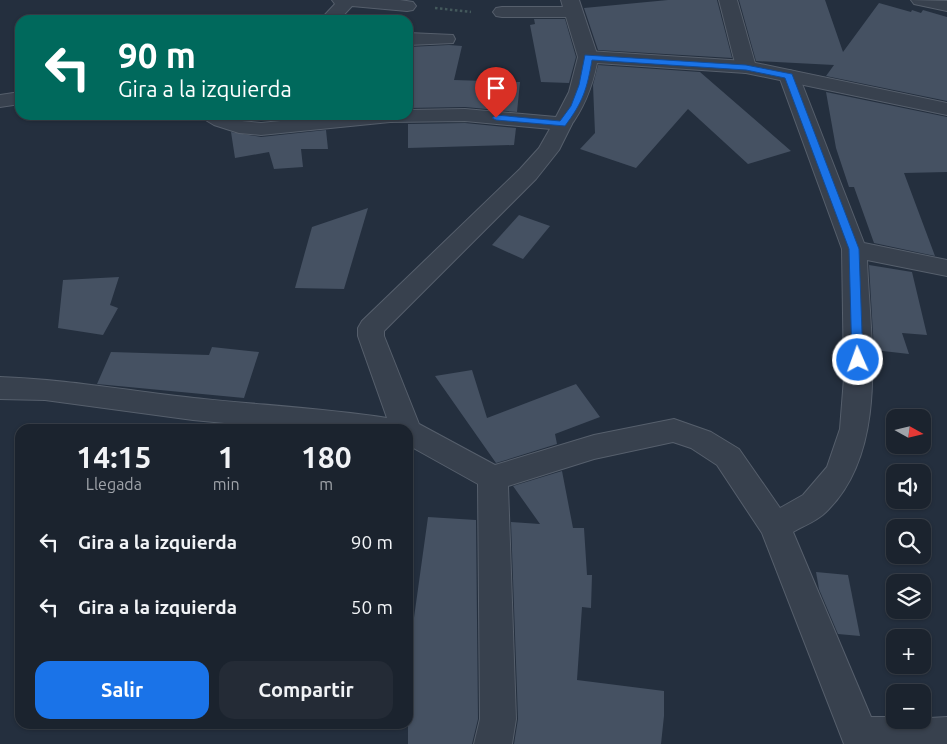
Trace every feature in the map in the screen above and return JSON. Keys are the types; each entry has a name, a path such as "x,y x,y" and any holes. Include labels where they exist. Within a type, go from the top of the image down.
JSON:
{"street":[{"path":"332,15 344,0 407,6"},
{"path":"728,0 746,67"},
{"path":"920,0 947,6"},
{"path":"405,424 371,336 371,328 528,174 548,150 562,124 575,106 581,92 588,57 572,6 502,12"},
{"path":"413,38 446,39"},
{"path":"588,57 746,67 947,109"},
{"path":"775,527 814,504 840,473 854,429 858,378 854,249 789,76"},
{"path":"0,101 15,99"},
{"path":"413,116 465,116 562,124"},
{"path":"226,120 239,127 261,128 347,120"},
{"path":"854,249 947,268"},
{"path":"0,388 45,389 193,409 352,424"},
{"path":"413,433 493,478 594,447 674,430 701,440 728,457 775,527 861,740 947,736"},
{"path":"493,478 498,719 493,744"}],"path":[{"path":"407,6 467,12 502,12"}],"building":[{"path":"668,0 717,0 732,58 598,50 584,8"},
{"path":"739,0 825,0 843,52 879,3 911,12 912,10 921,13 923,10 947,17 947,101 826,76 834,65 756,61"},
{"path":"534,19 565,19 576,57 569,83 541,82 530,25 535,24"},
{"path":"462,46 454,80 520,82 517,112 465,107 413,108 413,47"},
{"path":"598,65 700,72 791,151 748,164 688,109 636,168 580,149 595,133 593,85"},
{"path":"826,92 947,117 947,172 904,173 935,256 874,243 854,187 849,187 836,148"},
{"path":"465,123 516,128 514,145 408,148 408,124"},
{"path":"326,130 328,149 301,149 303,167 274,169 269,152 235,158 231,132 261,137"},
{"path":"368,208 344,289 295,288 312,227"},
{"path":"519,215 550,226 523,259 492,245"},
{"path":"869,265 912,272 927,335 902,333 909,354 874,350"},
{"path":"119,277 110,305 118,308 103,335 58,328 63,280"},
{"path":"212,347 259,352 244,398 97,384 111,352 209,355"},
{"path":"472,370 487,418 576,384 600,417 555,434 557,444 496,463 435,376"},
{"path":"562,471 573,528 584,528 587,575 592,575 591,608 582,607 577,680 664,691 661,744 514,744 518,719 511,522 540,524 513,486"},
{"path":"428,517 476,520 478,719 472,744 408,744 408,729 413,729 413,625"},
{"path":"816,572 848,575 860,636 838,634 819,589"}],"route":[{"path":"496,118 562,124 575,106 583,85 588,57 746,67 789,76 854,249 858,360"}]}
